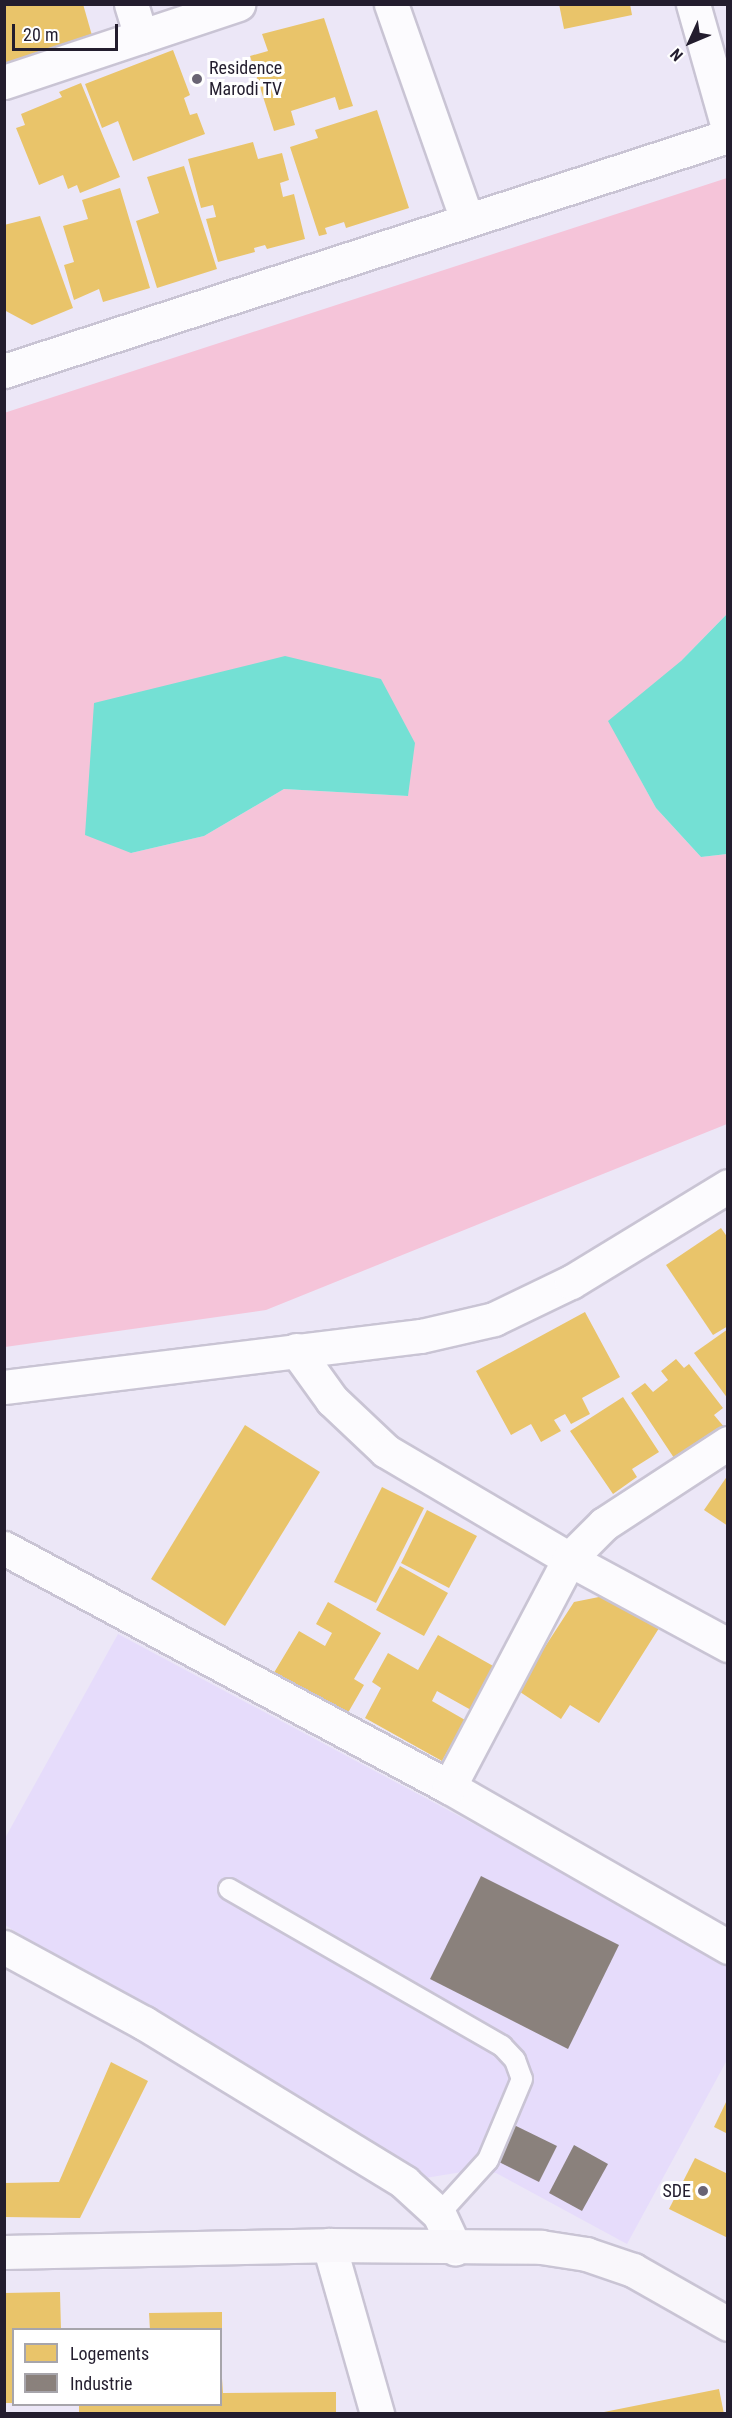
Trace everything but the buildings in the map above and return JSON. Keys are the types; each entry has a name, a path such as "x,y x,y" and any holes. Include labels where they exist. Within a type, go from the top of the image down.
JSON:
{"street":[{"path":"130,4 141,36"},
{"path":"4,82 238,4"},
{"path":"391,4 467,220"},
{"path":"693,4 728,128"},
{"path":"4,371 728,136"},
{"path":"4,1387 421,1336 494,1319 571,1282 728,1186"},
{"path":"296,1350 332,1400 386,1451 569,1559 728,1645"},
{"path":"449,1787 569,1559 604,1524 728,1443"},
{"path":"4,1548 449,1787 728,1947"},
{"path":"4,1947 144,2023 404,2182 439,2214 455,2248"},
{"path":"329,2245 377,2414"},
{"path":"4,2252 329,2245 455,2248 541,2247 586,2254 633,2270 728,2324"}],"lane":[{"path":"229,1889 502,2046 515,2060 522,2079 488,2160 439,2214"}],"shaded area":[{"path":"727,178 727,614 681,661 637,773 656,808 701,857 727,854 727,1124 266,1310 5,1347 4,413","holes":["381,679 408,796 284,789 204,836 131,853"]},
{"path":"727,614 727,854 701,857 656,808 608,721 681,661"},
{"path":"285,656 381,679 415,743 408,796 284,789 204,836 131,853 85,835 94,703"},
{"path":"118,1634 727,1959 727,2060 627,2244 496,2173 462,2172 419,2179 5,1925 4,1840"}],"place":[{"name":"Residence Marodi TV","path":"197,79"},
{"name":"SDE","path":"703,2191"}]}
